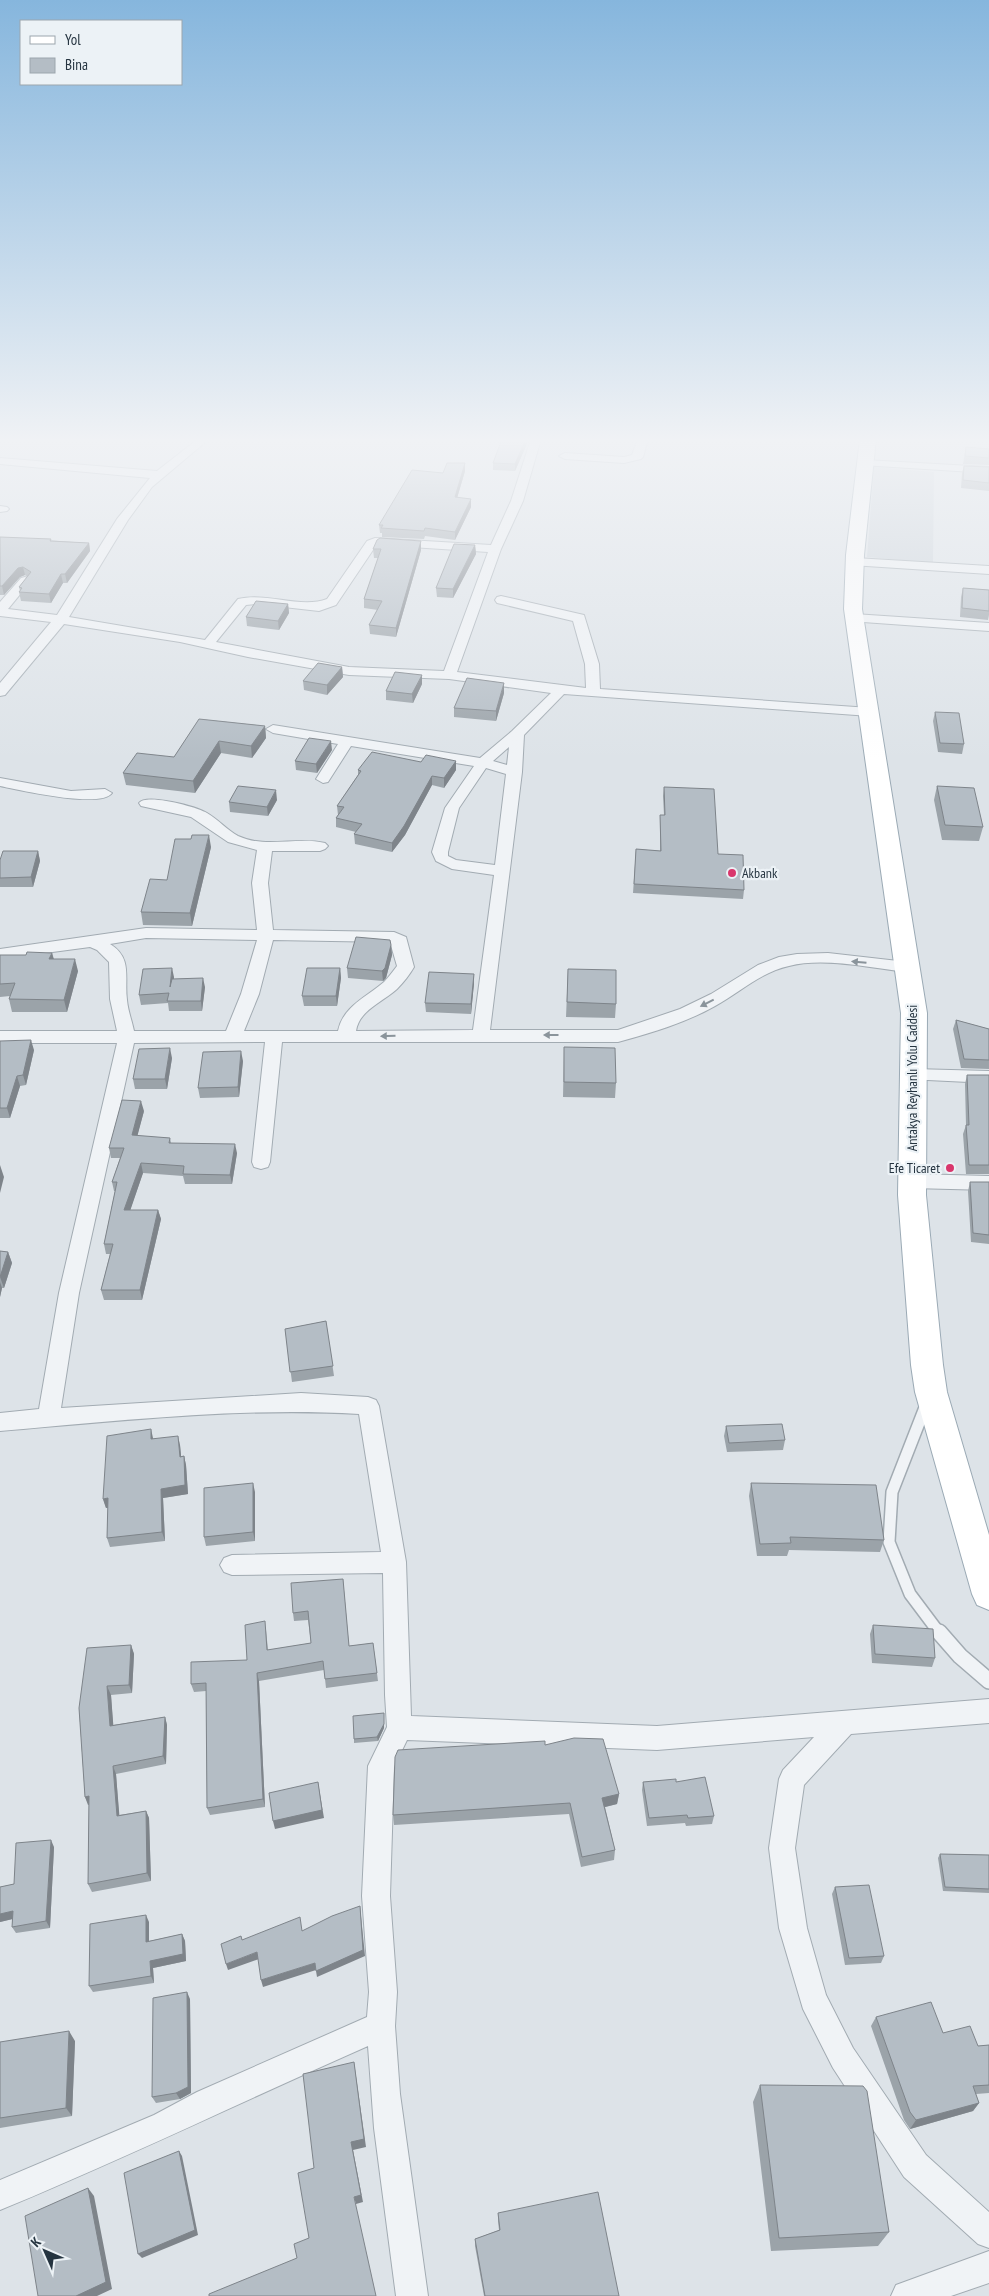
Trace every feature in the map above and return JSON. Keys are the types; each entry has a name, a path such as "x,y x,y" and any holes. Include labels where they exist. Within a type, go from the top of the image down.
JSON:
{"main road":[{"name":"Antakya Reyhanlı Yolu Caddesi","path":"857,546 854,618 870,712 914,1013 912,1181 926,1356 931,1392 989,1594"}],"street":[{"path":"0,692 60,620 106,546"},
{"path":"208,644 242,602 257,600 308,607 319,607 332,602 370,546"},
{"path":"454,546 495,549"},
{"path":"449,675 496,546"},
{"path":"855,562 989,570"},
{"path":"0,611 24,581"},
{"path":"501,600 579,618 592,664 593,692"},
{"path":"0,611 96,624 349,671 449,675 560,690 870,712"},
{"path":"854,618 989,627"},
{"path":"502,871 452,864 441,858 440,852 452,808 483,764 501,746 517,734 560,690"},
{"path":"273,728 483,764 515,772"},
{"path":"480,1035 515,772 517,734"},
{"path":"323,779 346,742"},
{"path":"0,782 71,795 105,793"},
{"path":"146,803 168,806 202,817 224,834 238,841 265,846 320,846"},
{"path":"233,1036 250,994 266,936 260,883 265,846"},
{"path":"0,954 146,933 394,937 400,941 406,967 391,985 366,1003 349,1020 346,1036"},
{"path":"48,1418 69,1293 127,1036 118,996 120,978 118,958 108,948 93,942"},
{"path":"0,1037 618,1036 660,1024 708,1004 757,973 786,960 822,958 907,966"},
{"path":"261,1162 274,1036"},
{"path":"913,1075 989,1077"},
{"path":"912,1181 989,1183"},
{"path":"0,1422 301,1402 368,1406 394,1562 397,1695 400,1728 381,1766 376,1896 383,1992 381,2026 382,2066 412,2296"},
{"path":"232,1565 394,1562"},
{"path":"400,1728 657,1738 989,1711"},
{"path":"845,1723 792,1779 782,1848 793,1928 814,1999 843,2058 915,2166 989,2233"},
{"path":"0,2195 164,2125 207,2102 381,2026"},
{"path":"907,2296 989,2267"}],"lane":[{"path":"931,1392 892,1492 889,1542 910,1594 930,1622 960,1656 989,1681"}],"shaded area":[{"path":"868,546 933,546 933,563 867,557"}],"building":[{"path":"0,546 87,546 65,574 61,574 49,594 19,592 22,588 19,587 31,572 23,567 18,568 0,586"},
{"path":"374,546 420,546 396,628 369,625 382,601 364,599 381,549 373,549"},
{"path":"453,546 474,546 453,589 436,588"},
{"path":"963,588 989,590 989,611 962,608"},
{"path":"256,601 288,604 278,621 246,617"},
{"path":"318,663 342,667 327,685 303,681"},
{"path":"395,672 422,675 412,694 386,691"},
{"path":"467,678 504,683 496,711 454,708"},
{"path":"935,712 959,713 964,744 940,743"},
{"path":"199,719 265,726 251,746 219,741 193,781 123,773 137,753 174,757"},
{"path":"309,738 331,741 316,764 295,761"},
{"path":"372,752 421,762 426,755 456,761 444,778 432,776 404,826 392,843 354,834 362,824 336,818 344,807 337,806 361,771 358,770"},
{"path":"238,786 276,790 267,807 229,802"},
{"path":"937,786 974,788 983,827 945,825"},
{"path":"664,787 714,789 718,854 743,855 744,890 634,884 636,849 661,851 660,815 665,815"},
{"path":"192,835 209,835 190,913 141,912 150,879 167,880 175,839 191,839"},
{"path":"3,851 38,851 31,877 0,878 0,860"},
{"path":"356,937 390,940 391,945 385,968 382,971 347,968"},
{"path":"27,952 52,953 49,959 75,959 64,1000 9,999 15,983 0,984 0,955 26,955"},
{"path":"172,968 170,987 172,979 203,978 201,1001 167,1001 169,993 139,995 143,969"},
{"path":"307,968 340,968 336,996 302,996"},
{"path":"568,969 616,970 616,1004 567,1002"},
{"path":"429,972 474,974 471,1004 425,1003"},
{"path":"956,1020 989,1029 989,1060 964,1059"},
{"path":"31,1040 23,1075 17,1076 7,1108 0,1108 0,1041"},
{"path":"564,1047 615,1048 616,1083 564,1082"},
{"path":"170,1048 165,1079 133,1079 139,1049"},
{"path":"241,1051 238,1087 198,1088 203,1052"},
{"path":"967,1075 989,1075 989,1165 969,1165 966,1125 969,1125"},
{"path":"122,1100 141,1101 132,1135 170,1138 169,1143 235,1144 230,1175 183,1174 184,1166 141,1163 124,1210 158,1210 140,1290 101,1290 113,1244 104,1244 117,1182 112,1182 124,1148 109,1148"},
{"path":"970,1182 989,1182 989,1235 973,1233"},
{"path":"0,1251 8,1252 0,1277"},
{"path":"326,1321 333,1366 290,1372 285,1329"},
{"path":"782,1424 785,1440 729,1443 726,1426"},
{"path":"151,1429 151,1439 178,1436 180,1457 184,1456 185,1485 161,1489 162,1532 107,1538 108,1498 103,1499 107,1436"},
{"path":"253,1483 253,1532 204,1537 204,1488"},
{"path":"751,1483 876,1485 884,1540 790,1537 791,1543 760,1544"},
{"path":"343,1579 349,1646 373,1643 377,1673 325,1679 323,1661 257,1673 263,1799 207,1808 206,1683 191,1684 191,1662 247,1660 245,1625 265,1621 267,1650 311,1643 308,1611 293,1613 291,1583"},
{"path":"873,1625 933,1629 935,1658 875,1654"},
{"path":"131,1645 129,1685 107,1686 110,1726 165,1717 163,1756 113,1766 117,1816 146,1811 147,1873 88,1884 89,1796 85,1797 79,1708 87,1648"},
{"path":"384,1713 384,1724 377,1737 354,1739 353,1716"},
{"path":"574,1738 603,1739 619,1794 602,1798 615,1850 582,1857 570,1803 393,1815 395,1757 398,1750 545,1741 545,1745"},
{"path":"705,1777 714,1816 688,1818 687,1815 649,1818 643,1782 676,1779 676,1782"},
{"path":"318,1782 322,1810 273,1821 269,1793"},
{"path":"51,1840 46,1921 12,1927 13,1911 0,1914 0,1887 14,1884 16,1843"},
{"path":"940,1854 989,1855 989,1889 945,1887"},
{"path":"869,1885 884,1956 849,1958 835,1887"},
{"path":"360,1906 363,1950 316,1971 315,1963 261,1980 257,1952 226,1964 221,1944 241,1936 242,1940 300,1917 302,1931 332,1916"},
{"path":"146,1915 146,1942 182,1934 183,1954 150,1961 151,1976 89,1986 90,1924"},
{"path":"187,1992 188,2087 176,2093 152,2097 153,1998"},
{"path":"931,2002 943,2033 970,2026 978,2046 989,2045 989,2085 973,2086 979,2103 916,2120 910,2112 876,2017"},
{"path":"69,2031 66,2108 0,2118 0,2042"},
{"path":"354,2062 364,2139 351,2142 361,2195 354,2197 376,2296 209,2296 209,2294 297,2258 294,2244 309,2238 298,2173 314,2168 303,2074"},
{"path":"760,2085 863,2086 867,2091 889,2232 779,2238"},
{"path":"179,2151 195,2230 138,2254 124,2173"},
{"path":"88,2188 106,2282 76,2296 38,2296 25,2216"},
{"path":"598,2192 619,2296 485,2296 475,2239 500,2230 498,2213"}],"place":[{"name":"Akbank","path":"732,873"},
{"name":"Efe Ticaret","path":"950,1168"}]}
